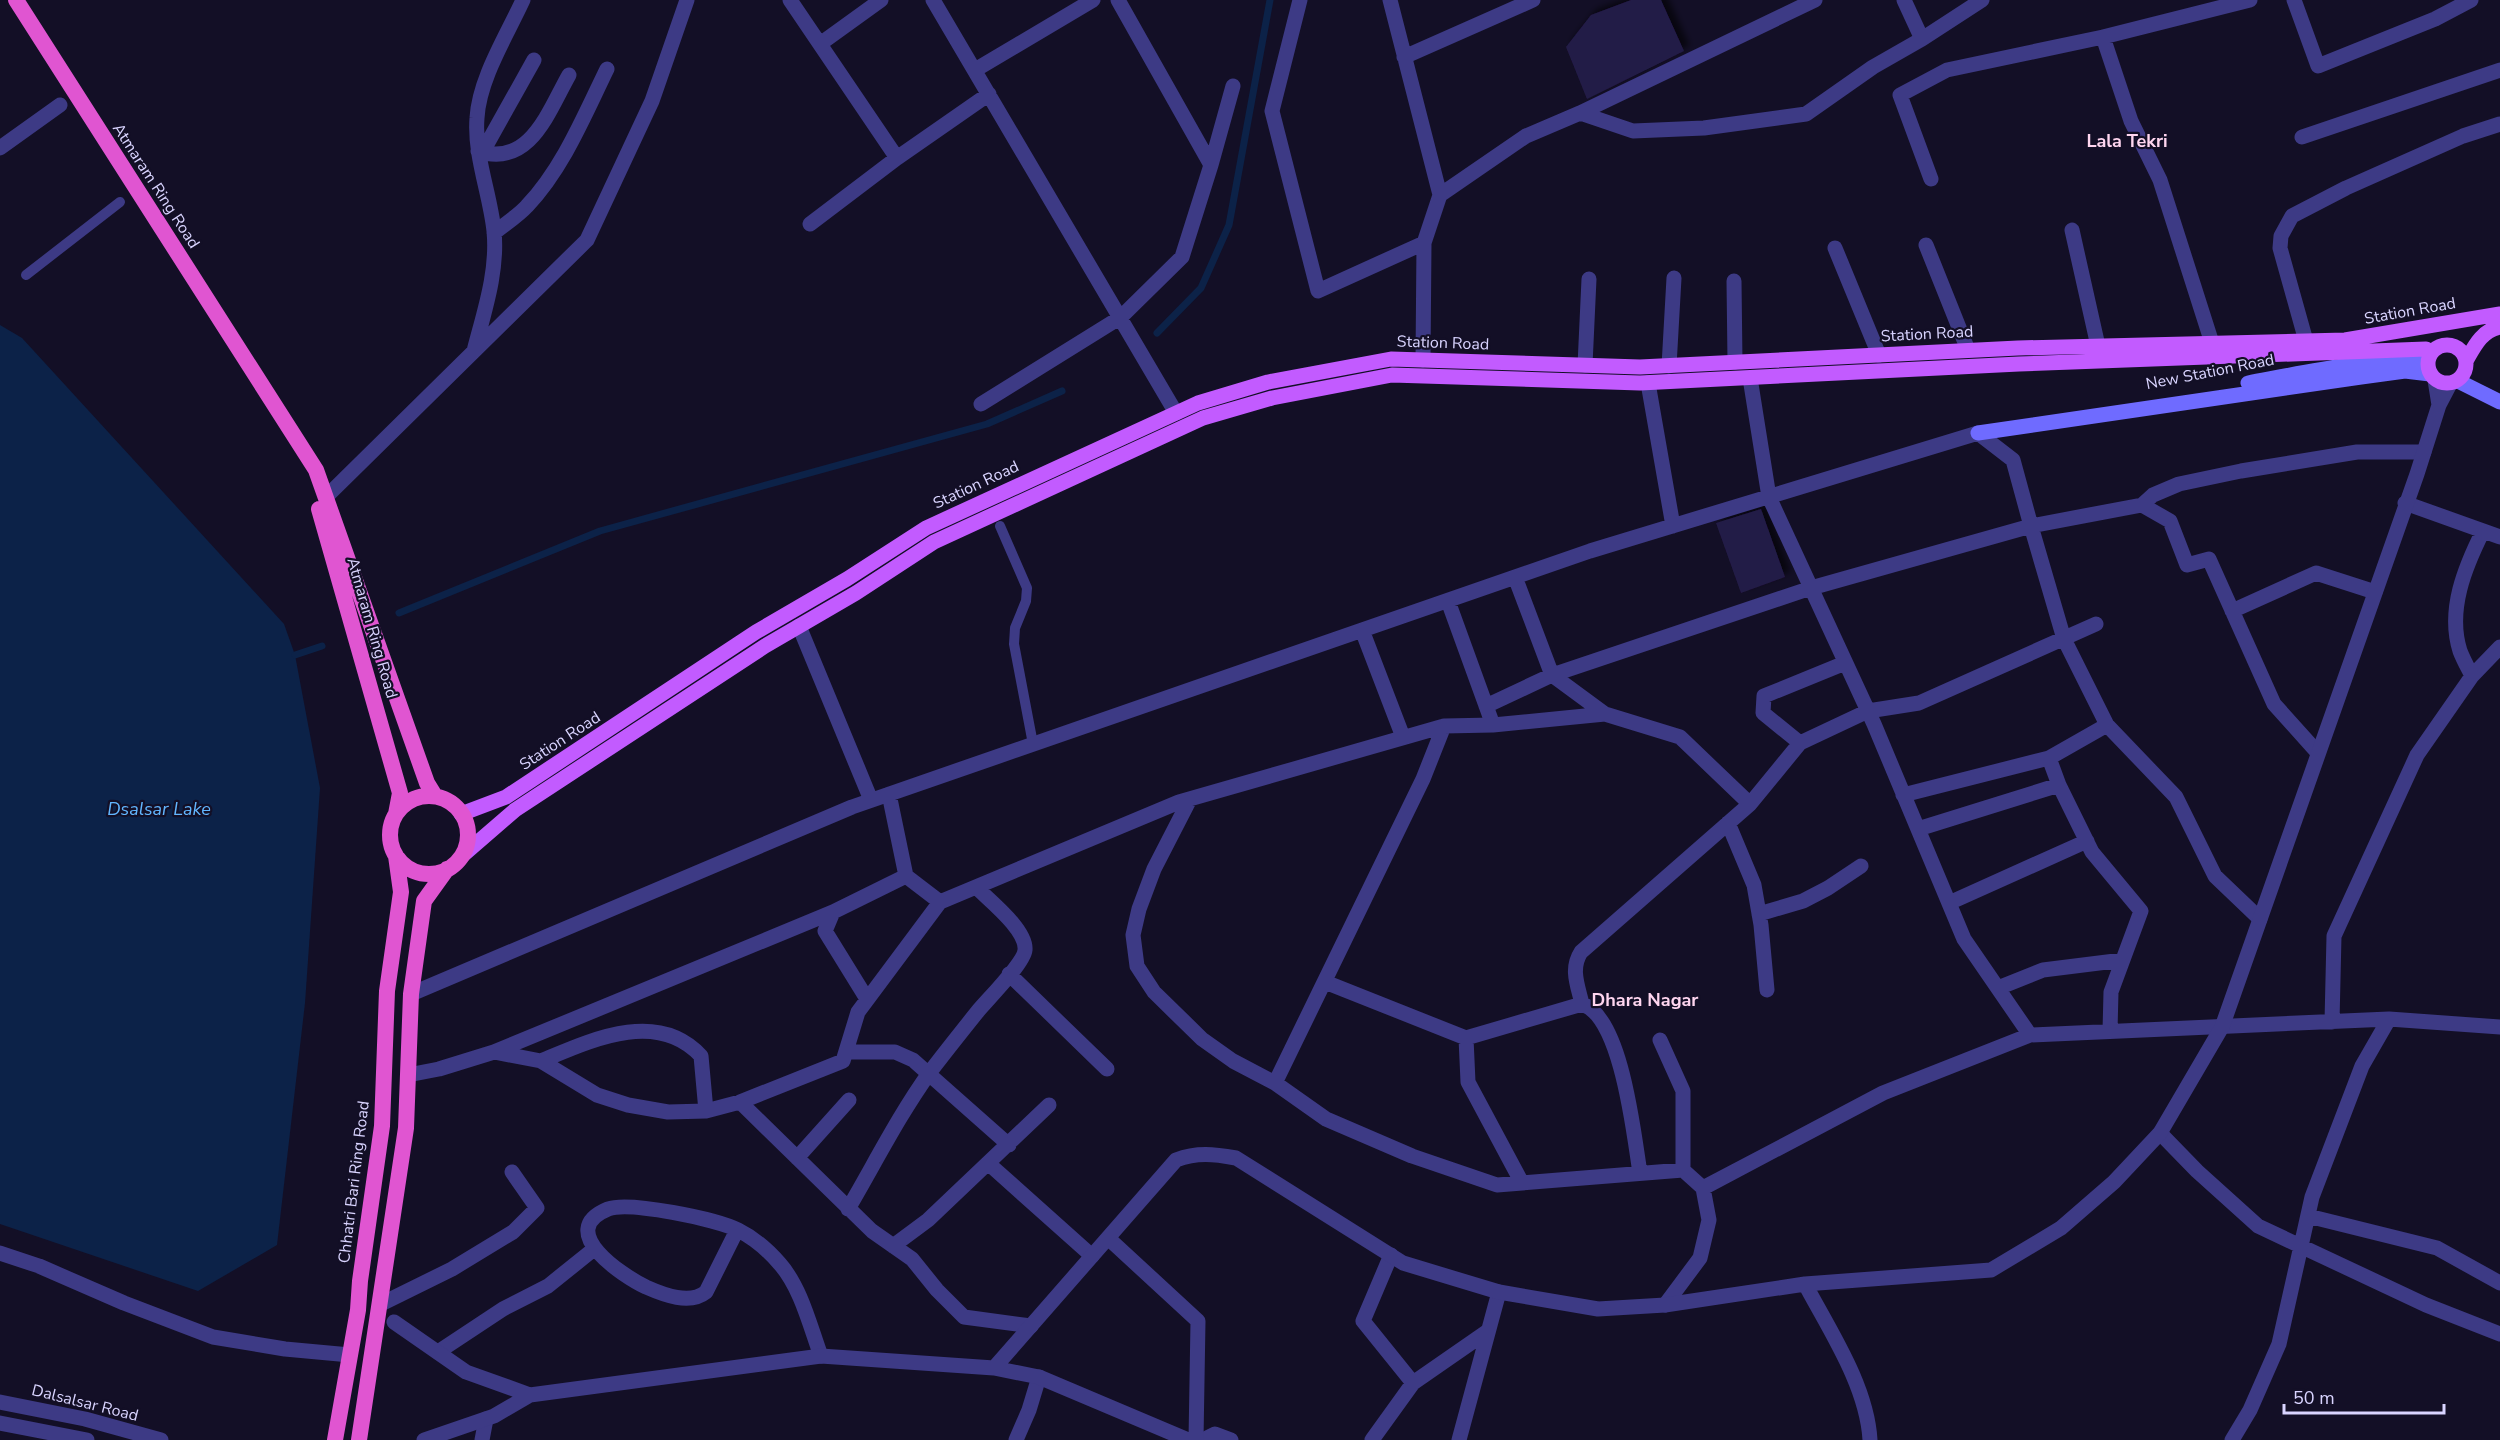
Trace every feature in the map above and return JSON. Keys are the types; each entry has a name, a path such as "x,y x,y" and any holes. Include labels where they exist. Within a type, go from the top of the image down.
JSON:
{"highway":[{"name":"Atmaram Ring Road","path":"16,0 316,470 427,783 435,796"},
{"name":"Atmaram Ring Road","path":"265,391 312,483 400,793 396,814"},
{"path":"360,1440 406,1128 411,994 424,902 447,869 463,855 468,834 461,814 445,800 435,796 412,799 396,814 390,835 391,847 404,865 425,874 447,869"},
{"name":"Chhatri Bari Ring Road","path":"335,1440 350,1355 382,1126 387,991 401,892 396,856"}],"main road":[{"name":"Station Road","path":"461,814 506,797 756,632 847,579 926,528 1198,403 1268,382 1391,359 1669,366 1968,350 2345,340 2500,314"},
{"path":"2439,368 2454,332 2475,318"},
{"path":"2439,368 2463,376 2466,361 2477,340 2500,327"},
{"name":"Station Road","path":"463,855 515,810 765,646 934,542 1203,418 1272,398 1392,375 1648,382 2031,363 2426,349 2439,368"},
{"path":"2439,368 2458,349 2466,361"},
{"path":"2439,368 2500,402"},
{"name":"New Station Road","path":"1978,433 2361,376 2439,368"}],"street":[{"path":"474,351 494,269 494,233 480,152 477,118 482,89 524,0"},
{"path":"790,0 897,158"},
{"path":"819,44 881,0"},
{"path":"933,0 1176,413"},
{"path":"975,70 1093,0"},
{"path":"1118,0 1211,165"},
{"path":"1300,0 1272,111 1318,291 1424,243"},
{"path":"1390,0 1440,195 1424,243 1423,360"},
{"path":"1404,57 1533,0"},
{"path":"1440,195 1526,136 1815,0"},
{"path":"1904,0 1922,39"},
{"path":"1580,112 1633,131 1704,128 1806,114 1873,67 1922,39 1982,0"},
{"path":"1930,179 1900,95 1947,70 2103,37 2201,6 2250,0"},
{"path":"2294,0 2318,66 2435,19 2471,0"},
{"path":"326,497 587,240 652,100 682,3"},
{"path":"2103,37 2131,121 2160,180 2212,343"},
{"path":"480,152 534,60"},
{"path":"494,233 526,207 546,183 563,157 607,69"},
{"path":"2302,137 2500,70"},
{"path":"480,152 496,156 520,150 527,143 569,75"},
{"path":"981,404 1121,317 1182,257 1233,86"},
{"path":"810,224 897,158 989,94"},
{"path":"0,148 60,105"},
{"path":"2306,341 2280,248 2281,236 2292,216 2346,188 2453,141 2500,124"},
{"path":"2072,230 2098,346"},
{"path":"1926,245 1968,350"},
{"path":"1835,248 1879,355"},
{"path":"1669,366 1674,278"},
{"path":"1585,365 1589,279"},
{"path":"1734,281 1735,362"},
{"path":"994,1368 1176,1160 1193,1153 1212,1153 1236,1158 1403,1263 1499,1292 1598,1310 1665,1305 1805,1284 1991,1270 2061,1228 2114,1182 2160,1133 2222,1027 2424,452 2439,405 2439,368"},
{"path":"1750,378 1769,497 1868,711 1964,939 2030,1035"},
{"path":"1648,382 1672,526"},
{"path":"411,994 871,800 1515,577 1672,526 1978,433 2013,460 2064,639 2107,725 2176,797 2215,876 2260,919"},
{"path":"1486,706 1552,675 1811,588 2031,526 2142,505 2153,495 2179,484 2241,471 2357,452 2424,452"},
{"path":"2406,503 2500,537"},
{"path":"2142,505 2170,520 2187,565 2209,558 2274,704 2318,753"},
{"path":"2472,676 2460,652 2455,627 2459,592 2466,564 2483,531"},
{"path":"2232,611 2316,573 2374,592"},
{"path":"1515,577 1552,675 1605,714 1680,737 1750,804"},
{"path":"1448,601 1493,725"},
{"path":"1640,1173 1627,1088 1611,1039 1598,1014 1582,1004 1575,974 1577,959 1581,952 1750,804 1800,742 1868,711 1919,703 2096,624"},
{"path":"799,626 871,800"},
{"path":"1362,630 1403,737"},
{"path":"2332,1022 2334,936 2417,755 2472,676 2500,647"},
{"path":"1800,742 1762,713 1764,696 1845,663"},
{"path":"494,1052 541,1061 597,1095 628,1105 668,1112 706,1111 740,1102 843,1061 858,1012 940,902 1190,800 1403,737 1444,726 1493,725 1605,714"},
{"path":"1903,795 2049,758 2107,725"},
{"path":"1275,1083 1423,779 1444,726"},
{"path":"2049,758 2059,785 2092,852 2141,911 2111,992 2110,1031"},
{"path":"1918,829 2059,785"},
{"path":"889,794 906,876 940,902"},
{"path":"1190,800 1154,869 1139,909 1133,935 1137,966 1154,992 1202,1039 1233,1061 1275,1083 1326,1119 1412,1156 1497,1185 1683,1170 1703,1188 1709,1220 1700,1258 1665,1305"},
{"path":"1728,823 1754,885 1767,990"},
{"path":"1949,903 2087,841"},
{"path":"1759,914 1803,901 1862,866"},
{"path":"408,1075 439,1069 494,1052 834,912 906,876"},
{"path":"848,1209 930,1072 1018,965 1025,953 1025,942 1013,924 976,887"},
{"path":"834,912 825,931 867,999"},
{"path":"1998,988 2043,970 2123,960"},
{"path":"1009,974 1107,1069"},
{"path":"1325,982 1466,1038 1582,1004"},
{"path":"2232,1440 2250,1410 2279,1344 2312,1197 2362,1066 2389,1019"},
{"path":"1703,1188 1883,1093 2030,1035 2389,1019 2500,1027"},
{"path":"541,1061 598,1037 631,1031 666,1034 682,1041 700,1056 706,1111"},
{"path":"1466,1038 1468,1082 1522,1183"},
{"path":"1660,1040 1683,1091 1683,1170"},
{"path":"846,1052 895,1052 913,1060 930,1072 1009,1145"},
{"path":"797,1158 849,1100"},
{"path":"740,1102 872,1231 912,1258 937,1290 964,1317 1031,1326"},
{"path":"893,1246 928,1220 1049,1105"},
{"path":"2160,1133 2197,1172 2259,1226 2426,1305 2500,1334"},
{"path":"989,1164 1092,1256"},
{"path":"381,1304 452,1269 513,1232 537,1208 512,1172"},
{"path":"737,1230 706,1292 699,1298 689,1300 653,1290 627,1278 594,1250 589,1231 591,1222 599,1214 610,1208 633,1206 719,1223 737,1230 760,1243 782,1266 799,1297 821,1356"},
{"path":"2308,1216 2437,1248 2500,1283"},
{"path":"1108,1238 1198,1321 1196,1440"},
{"path":"438,1352 503,1309 548,1286 594,1250"},
{"path":"0,1253 39,1266 124,1303 213,1337 285,1349 350,1355"},
{"path":"1391,1255 1363,1321 1413,1383"},
{"path":"1805,1284 1858,1386 1869,1421 1870,1440"},
{"path":"1459,1440 1499,1292"},
{"path":"394,1322 466,1372 530,1395"},
{"path":"1372,1440 1413,1383 1488,1331"},
{"path":"424,1440 486,1419 530,1395 821,1356 994,1368 1039,1377 1188,1440"},
{"path":"1016,1440 1029,1410 1039,1377"},
{"name":"Dalsalsar Road","path":"0,1402 85,1419 161,1440"},
{"path":"482,1440 486,1419"},
{"path":"0,1423 87,1440"},
{"path":"1203,1440 1215,1434 1231,1440"}],"lane":[{"path":"26,275 120,202"},
{"path":"1000,526 1027,588 1026,601 1015,628 1014,644 1033,744"}],"water":[{"name":"Dsalsar Lake","path":"0,325 22,338 284,624 295,655 320,788 305,1003 277,1245 198,1291 0,1224"}],"building":[{"path":"1631,0 1661,0 1684,51 1587,99 1566,47 1591,15"},
{"path":"1761,509 1785,577 1741,593 1716,523"}],"waterway":[{"path":"1157,333 1201,288 1229,225 1270,0"},
{"path":"399,613 600,531 987,424 1062,391"},
{"path":"295,655 322,646"}],"district":[{"name":"Lala Tekri","path":"2127,141"},
{"name":"Dhara Nagar","path":"1645,1000"}]}
